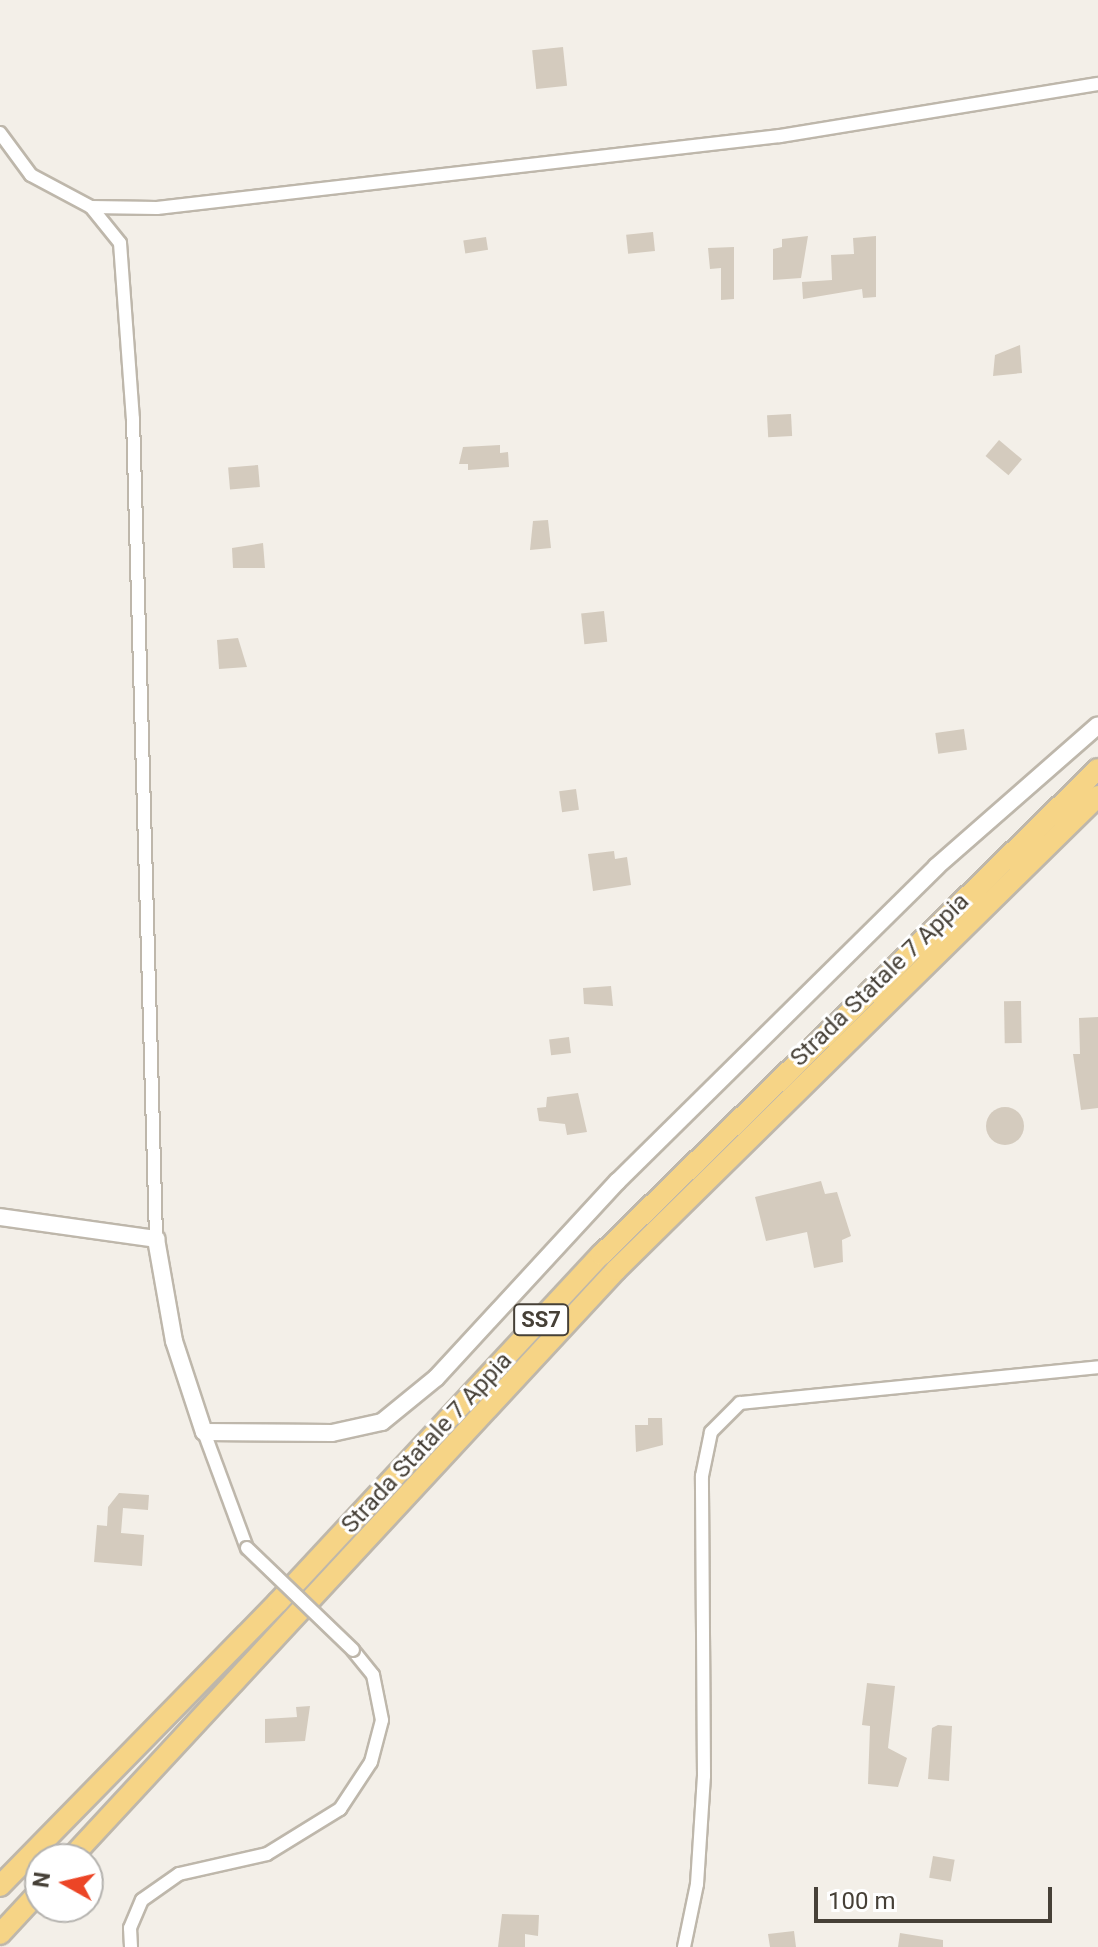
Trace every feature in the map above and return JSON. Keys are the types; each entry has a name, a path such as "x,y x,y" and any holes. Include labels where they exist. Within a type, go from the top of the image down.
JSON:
{"highway":[{"name":"Strada Statale 7 Appia","path":"0,1886 278,1602 623,1233 1098,769"},
{"name":"Strada Statale 7 Appia","path":"85,1843 616,1270 1098,796"},
{"path":"0,1934 24,1908"}],"street":[{"path":"91,207 157,208 780,136 1098,84"},
{"path":"0,133 31,175 91,207 120,243 133,419 156,1239 174,1341 247,1548 353,1650 373,1675 382,1720 371,1762 340,1809 267,1854 179,1874 142,1900 130,1928 131,1947"},
{"path":"204,1432 332,1433 382,1422 436,1378 618,1181 936,867 1098,725"},
{"path":"0,1217 156,1239"},
{"path":"684,1947 697,1884 703,1791 702,1476 711,1432 740,1403 1098,1367"}],"building":[{"path":"563,47 567,86 536,89 532,50"},
{"path":"653,232 655,251 628,254 626,235"},
{"path":"808,236 801,278 773,280 773,249 782,247 782,239"},
{"path":"876,236 876,297 863,298 862,289 803,299 802,282 832,280 831,255 854,254 853,238"},
{"path":"486,237 488,250 465,253 463,241"},
{"path":"734,247 734,299 721,300 721,268 710,269 708,248"},
{"path":"1020,345 1022,373 993,376 995,355"},
{"path":"791,414 792,436 768,437 767,415"},
{"path":"999,440 1022,459 1008,475 986,456"},
{"path":"500,445 500,453 508,452 509,467 468,470 468,464 459,464 463,447"},
{"path":"258,465 260,487 230,490 228,468"},
{"path":"548,520 551,548 530,550 533,521"},
{"path":"263,543 265,568 233,568 232,548"},
{"path":"604,611 607,642 584,644 581,613"},
{"path":"238,638 247,667 219,669 217,640"},
{"path":"964,729 967,750 938,754 935,733"},
{"path":"576,789 579,810 562,812 559,791"},
{"path":"614,851 615,859 627,857 631,885 593,891 588,854"},
{"path":"611,986 613,1006 584,1004 583,988"},
{"path":"1004,1001 1021,1001 1022,1043 1005,1043"},
{"path":"1098,1017 1098,1108 1081,1110 1073,1054 1080,1054 1079,1018"},
{"path":"569,1037 571,1053 551,1055 549,1039"},
{"path":"578,1093 587,1132 567,1135 565,1124 539,1121 537,1108 546,1107 547,1097"},
{"path":"1005,1107 1019,1112 1024,1126 1019,1140 1005,1145 991,1140 986,1126 991,1112"},
{"path":"821,1181 825,1194 837,1192 851,1236 842,1240 843,1262 814,1268 807,1232 766,1241 755,1197"},
{"path":"648,1418 662,1418 663,1445 636,1452 635,1425 648,1425"},
{"path":"119,1493 149,1495 148,1510 123,1508 121,1533 144,1535 142,1566 94,1562 97,1525 107,1526 108,1507"},
{"path":"867,1683 895,1686 888,1748 907,1758 898,1787 868,1784 870,1726 862,1725"},
{"path":"310,1706 305,1741 265,1743 265,1719 297,1717 296,1707"},
{"path":"952,1726 949,1781 928,1779 932,1728"},
{"path":"933,1856 955,1860 951,1881 929,1878"},
{"path":"502,1914 539,1915 538,1936 525,1934 525,1947 498,1947"},
{"path":"794,1931 796,1947 770,1947 768,1934"},
{"path":"900,1933 943,1940 943,1947 898,1947"}]}
